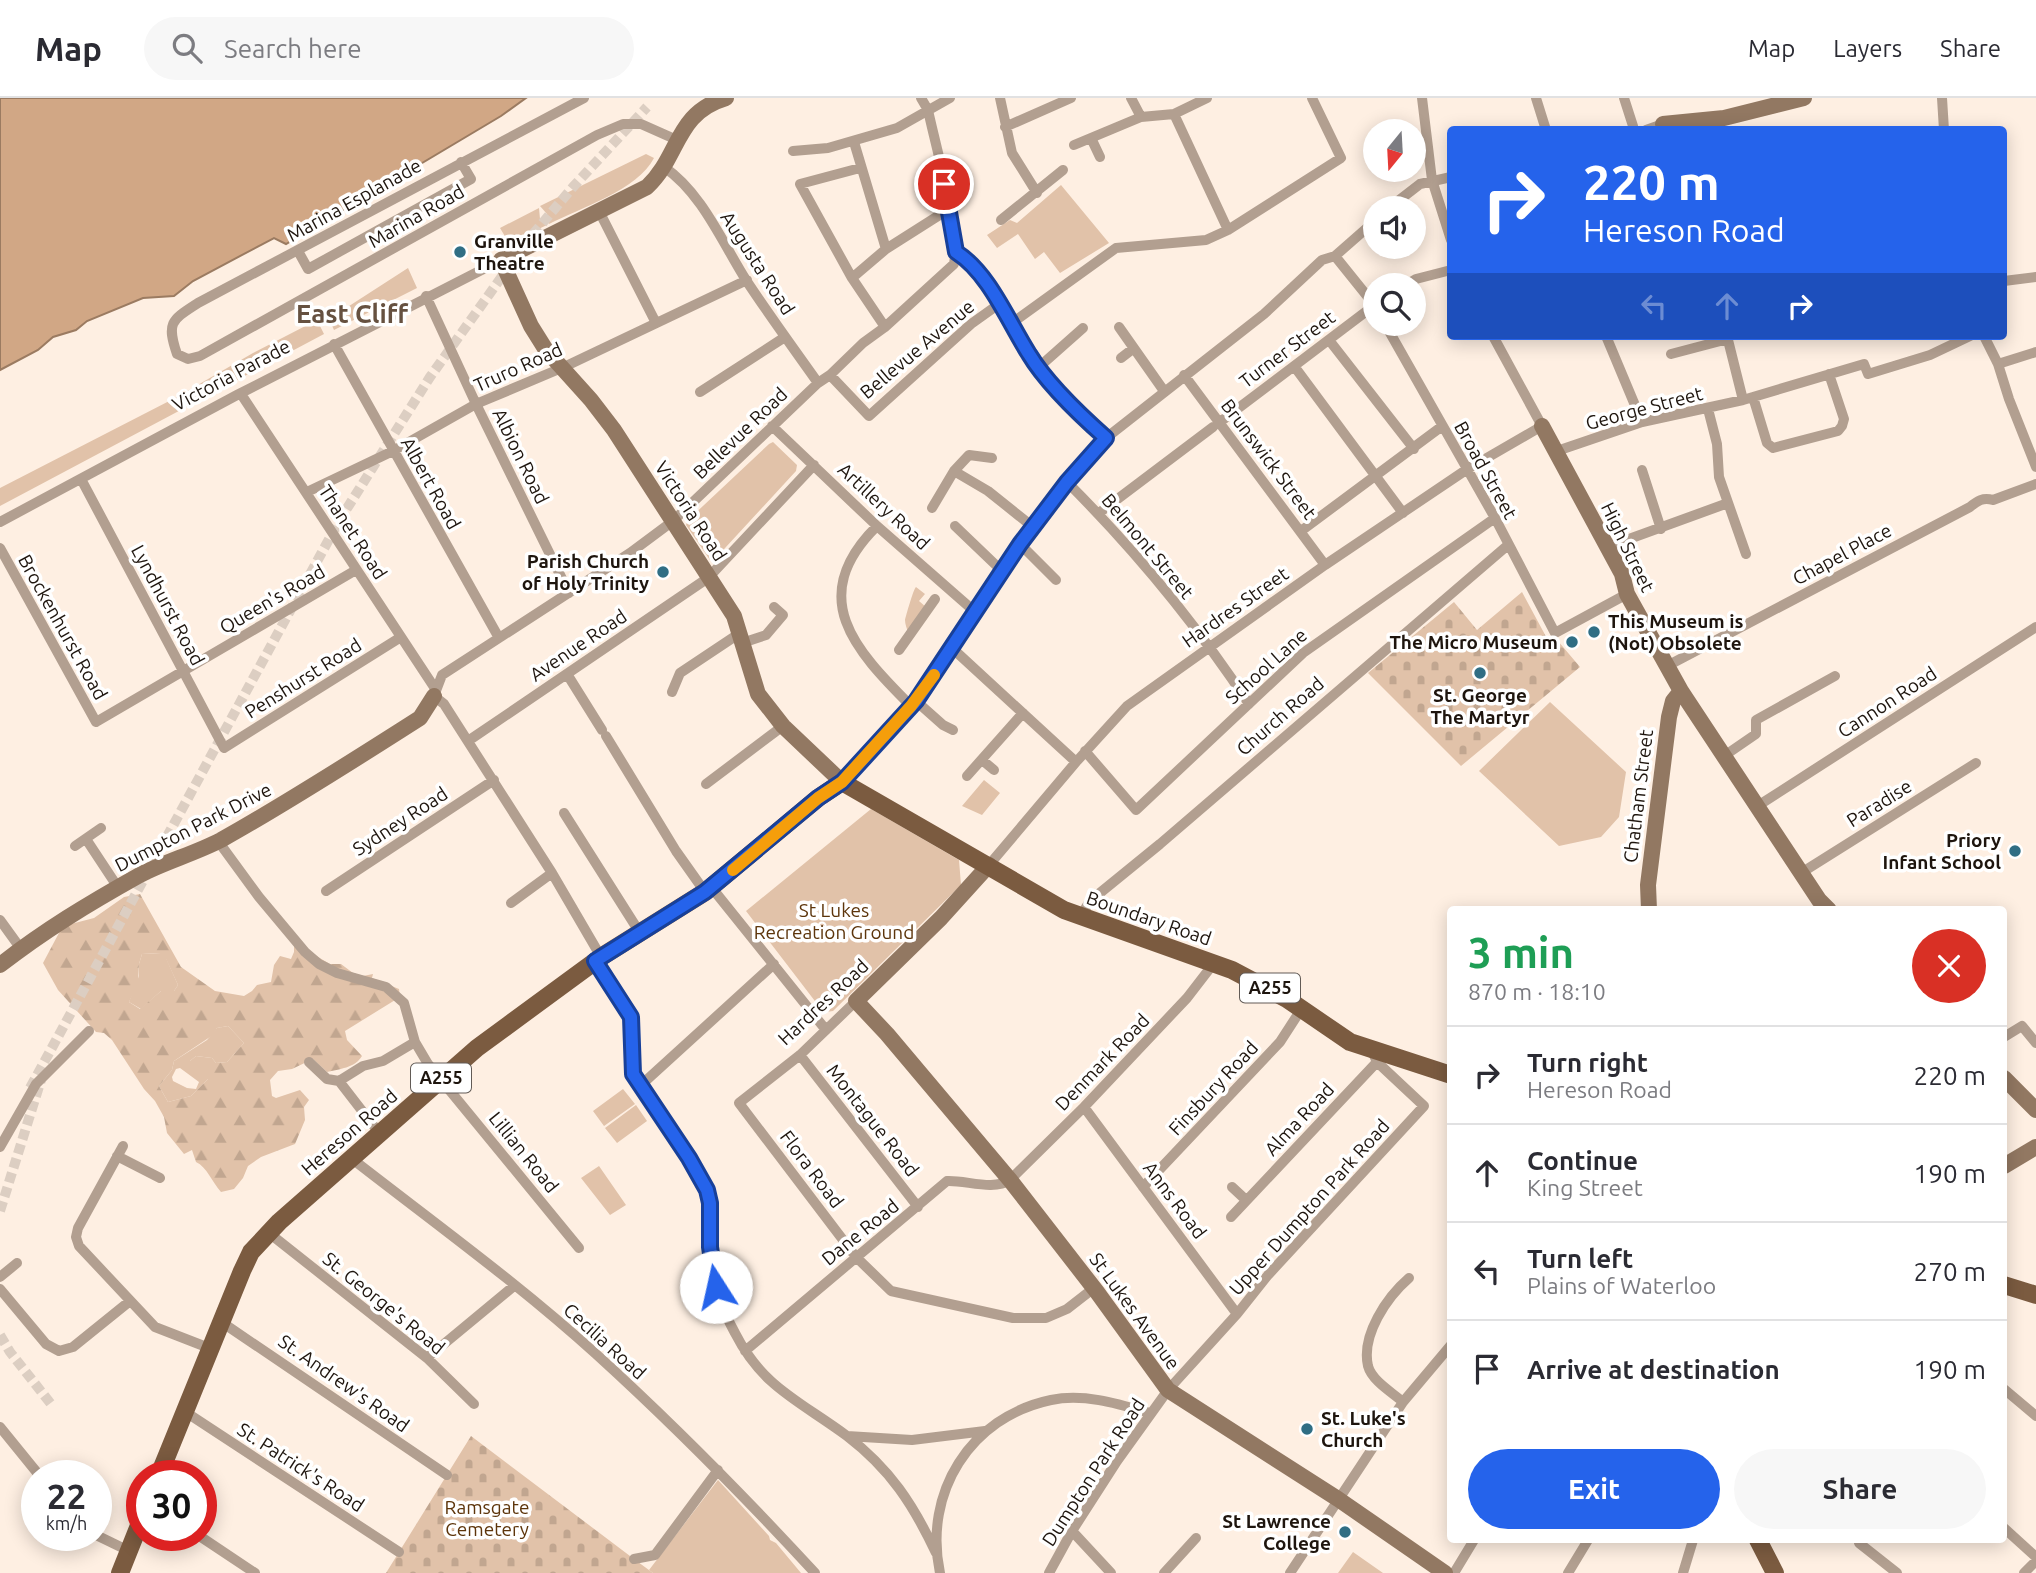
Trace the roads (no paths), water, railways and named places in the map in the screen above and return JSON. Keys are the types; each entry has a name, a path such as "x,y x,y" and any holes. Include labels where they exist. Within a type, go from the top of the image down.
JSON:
{"main road":[{"name":"Boundary Road","path":"842,782 1049,902 1080,917 1246,976 1302,1008 1374,1056 1447,1073"},
{"name":"Hereson Road","path":"165,1460 220,1321 251,1252 268,1233 441,1077 488,1040 598,959 709,890 818,798 842,782"},
{"path":"2007,1286 2036,1295"},
{"path":"1760,1543 1775,1573"},
{"path":"120,1573 129,1551"}],"street":[{"name":"Marina Esplanade","path":"177,354 170,331 176,318 198,303 584,98"},
{"path":"664,167 687,122 710,102 726,98"},
{"path":"922,98 928,110 956,252 968,260 1012,323 1030,356 1071,404 1106,438"},
{"path":"793,151 828,148 897,128 950,98"},
{"path":"1000,98 1012,153 1037,192"},
{"path":"1005,127 1071,98"},
{"path":"1131,98 1141,117"},
{"path":"1074,145 1141,117 1174,114 1207,98"},
{"path":"1012,323 1116,248 1206,240 1228,230 1341,158 1312,98"},
{"path":"1422,98 1432,180 1447,227"},
{"path":"1535,98 1545,126"},
{"path":"1624,98 1637,126"},
{"path":"1671,126 1724,118 1752,104 1804,98"},
{"path":"1942,98 1944,126"},
{"path":"1174,114 1228,230"},
{"name":"Marina Road","path":"177,354 188,359 200,356 597,135 623,124 641,124 677,140"},
{"path":"1091,138 1100,157"},
{"path":"854,142 886,249"},
{"path":"298,251 308,269 382,229 471,179 461,162"},
{"name":"Victoria Parade","path":"0,522 426,296 647,187 664,167"},
{"name":"Augusta Road","path":"664,167 673,173 698,201 747,280 818,383"},
{"path":"860,168 800,184 852,278 884,327"},
{"path":"1001,220 1063,170"},
{"path":"1404,196 1419,184 1447,178"},
{"path":"852,278 886,249 949,209"},
{"path":"598,211 656,323"},
{"path":"842,782 914,704 1020,544 1067,482 1106,438 1264,314 1322,260 1335,256 1363,231"},
{"name":"Bellevue Road","path":"435,693 442,675 630,553 673,521 818,383 954,264 956,252"},
{"path":"1335,256 1363,291"},
{"name":"Victoria Road","path":"501,260 531,326 546,350 564,367 614,430 734,616 758,694 783,726 842,782"},
{"path":"1426,276 1447,271"},
{"path":"2007,281 2036,277"},
{"name":"Truro Road","path":"307,492 393,450 476,404 564,367 747,280"},
{"name":"Albion Road","path":"426,296 569,593"},
{"name":"Bellevue Avenue","path":"830,374 870,416 971,324 999,304"},
{"name":"Turner Street","path":"1099,513 1363,315"},
{"path":"1119,327 1164,391"},
{"path":"1039,367 1083,328"},
{"name":"Broad Street","path":"1392,336 1555,633 1628,594"},
{"path":"700,392 785,337"},
{"path":"1329,340 1414,449"},
{"name":"High Street","path":"1495,340 1622,574 1628,594 1681,691 1756,807 1825,906"},
{"path":"1608,340 1642,422"},
{"path":"1671,354 1718,340"},
{"path":"1729,340 1748,399 1767,443 1773,448 1838,431 1842,426 1844,419 1829,374"},
{"name":"George Street","path":"1554,452 1642,422 1748,399 1864,364 1868,374 1930,355 1962,340"},
{"path":"1986,340 1998,364 2009,399 2034,451 2036,467"},
{"name":"Albert Road","path":"334,344 499,638"},
{"path":"1121,358 1134,348"},
{"path":"1998,364 2036,352"},
{"path":"1294,366 1403,513"},
{"name":"Brunswick Street","path":"1184,375 1216,424 1325,565"},
{"name":"Thanet Road","path":"241,394 494,780 552,873 631,1017 633,1074 707,1190 710,1203 710,1247 716,1287 734,1332 745,1351 760,1373 778,1389 847,1437 876,1462 917,1513 936,1553"},
{"path":"1708,409 1717,444 1719,477 1746,554"},
{"name":"Artillery Road","path":"772,426 877,526 974,611"},
{"name":"Hardres Street","path":"989,866 1085,751 1127,706 1325,565 1466,470 1542,426"},
{"path":"1301,531 1441,427"},
{"path":"932,508 954,471 969,455 992,458"},
{"name":"Avenue Road","path":"468,741 708,578 814,465"},
{"path":"1642,470 1661,529"},
{"path":"954,471 988,491 1033,527"},
{"name":"Lyndhurst Road","path":"80,478 224,748"},
{"name":"Belmont Street","path":"1067,482 1099,513 1137,557 1208,646 1249,704"},
{"name":"Chapel Place","path":"1667,666 1976,502 1985,498 1993,500 2036,484"},
{"path":"1607,547 1728,503"},
{"name":"School Lane","path":"1085,751 1136,810 1303,653 1494,518"},
{"path":"877,526 861,542 846,566 842,583 844,618 849,631 867,658 914,704 953,730"},
{"path":"955,526 1002,571"},
{"path":"1020,544 1054,578 1042,583"},
{"name":"Church Road","path":"1080,917 1090,901 1508,545"},
{"name":"Brockenhurst Road","path":"0,548 96,722"},
{"name":"Queen's Road","path":"96,722 356,570"},
{"path":"899,650 936,599"},
{"path":"672,692 680,673 741,638 766,635 783,615 774,607"},
{"name":"Cannon Road","path":"1756,807 2036,627"},
{"name":"Penshurst Road","path":"224,748 401,637"},
{"path":"952,649 1076,762"},
{"path":"567,674 676,851 774,964 826,1030"},
{"path":"1724,756 1756,734 1756,720 1835,676"},
{"name":"Chatham Street","path":"1649,906 1648,885 1669,718 1673,701 1681,691"},
{"name":"Dumpton Park Drive","path":"0,965 78,909 139,876 218,841 277,809 420,718 435,693"},
{"path":"967,776 1023,713"},
{"path":"706,783 783,726"},
{"path":"982,760 994,770"},
{"name":"Paradise","path":"1801,873 1976,763"},
{"name":"Sydney Road","path":"326,891 494,780"},
{"path":"564,813 640,933"},
{"path":"75,846 101,828"},
{"path":"86,839 119,889"},
{"name":"Lillian Road","path":"218,841 259,897 305,952 319,964 337,973 386,987 404,1003 415,1042 428,1064 579,1248"},
{"name":"Hardres Road","path":"739,1103 800,1055 941,918 989,866"},
{"path":"511,904 552,873"},
{"path":"0,920 21,949"},
{"name":"Denmark Road","path":"1010,1180 1190,996 1214,963"},
{"path":"640,1086 774,964"},
{"name":"St Lukes Avenue","path":"856,1001 1010,1180 1094,1288 1168,1390 1338,1499 1445,1573"},
{"name":"Finsbury Road","path":"1143,1187 1280,1042 1302,1008"},
{"path":"2007,1035 2022,1026 2036,1043"},
{"path":"0,1147 36,1084 89,1031"},
{"path":"309,1062 327,1079 338,1081 363,1066 383,1061 415,1042"},
{"name":"Montague Road","path":"800,1055 918,1207"},
{"name":"Alma Road","path":"1231,1217 1374,1056"},
{"name":"Upper Dumpton Park Road","path":"1168,1390 1237,1314 1268,1275 1424,1105 1374,1056"},
{"path":"338,1081 380,1134"},
{"path":"2007,1082 2036,1110"},
{"name":"Flora Road","path":"739,1103 856,1258 891,1290 1013,1318 1054,1316 1094,1288"},
{"name":"Anns Road","path":"1084,1107 1237,1314"},
{"path":"2007,1164 2036,1147"},
{"path":"160,1178 120,1151 78,1228 76,1237 79,1246 155,1327 209,1348"},
{"name":"Cecilia Road","path":"351,1158 596,1354 718,1469 815,1573"},
{"name":"Dane Road","path":"745,1351 947,1181 988,1184 1010,1180"},
{"path":"1232,1187 1247,1200"},
{"name":"St. George's Road","path":"268,1233 427,1358 474,1404"},
{"path":"0,1277 17,1263"},
{"path":"1403,1402 1376,1379 1368,1368 1368,1349 1379,1315 1389,1299 1409,1278"},
{"path":"427,1358 514,1286"},
{"path":"0,1289 46,1344 59,1351 73,1347 130,1301"},
{"name":"St. Andrew's Road","path":"220,1321 447,1475"},
{"path":"1290,1573 1403,1402 1447,1350"},
{"name":"Dumpton Park Road","path":"1049,1573 1072,1531 1168,1390"},
{"path":"2007,1392 2036,1416"},
{"path":"940,1573 936,1553 936,1526 953,1473 964,1454 985,1430 1022,1409 1052,1400 1091,1399 1150,1413"},
{"name":"St. Patrick's Road","path":"184,1411 399,1552"},
{"path":"0,1427 27,1460"},
{"path":"847,1437 912,1440 985,1430"},
{"path":"634,1559 654,1555 718,1469"},
{"path":"1072,1531 1111,1573"},
{"path":"2007,1531 2036,1559 2024,1573"},
{"path":"1164,1573 1196,1538"},
{"path":"1454,1573 1472,1543"},
{"path":"1568,1573 1586,1543"},
{"path":"1683,1573 1692,1543"},
{"path":"1860,1543 1897,1573"},
{"path":"217,1548 255,1573"}],"tunnel":[{"path":"523,246 647,107"},
{"path":"30,1088 339,521 430,377 508,268"},
{"path":"0,1211 41,1080"},
{"path":"0,1335 51,1404"}],"place":[{"name":"Granville Theatre","path":"460,252"},
{"name":"Parish Church of Holy Trinity","path":"663,572"},
{"name":"This Museum is (Not) Obsolete","path":"1594,632"},
{"name":"The Micro Museum","path":"1572,642"},
{"name":"St. George The Martyr","path":"1480,673"},
{"name":"Priory Infant School","path":"2015,851"},
{"name":"St. Luke's Church","path":"1307,1429"},
{"name":"St Lawrence College","path":"1345,1532"}],"district":[{"name":"East Cliff","path":"352,314"}],"park label":[{"name":"St Lukes Recreation Ground","path":"834,921"},
{"name":"Ramsgate Cemetery","path":"487,1518"}]}
